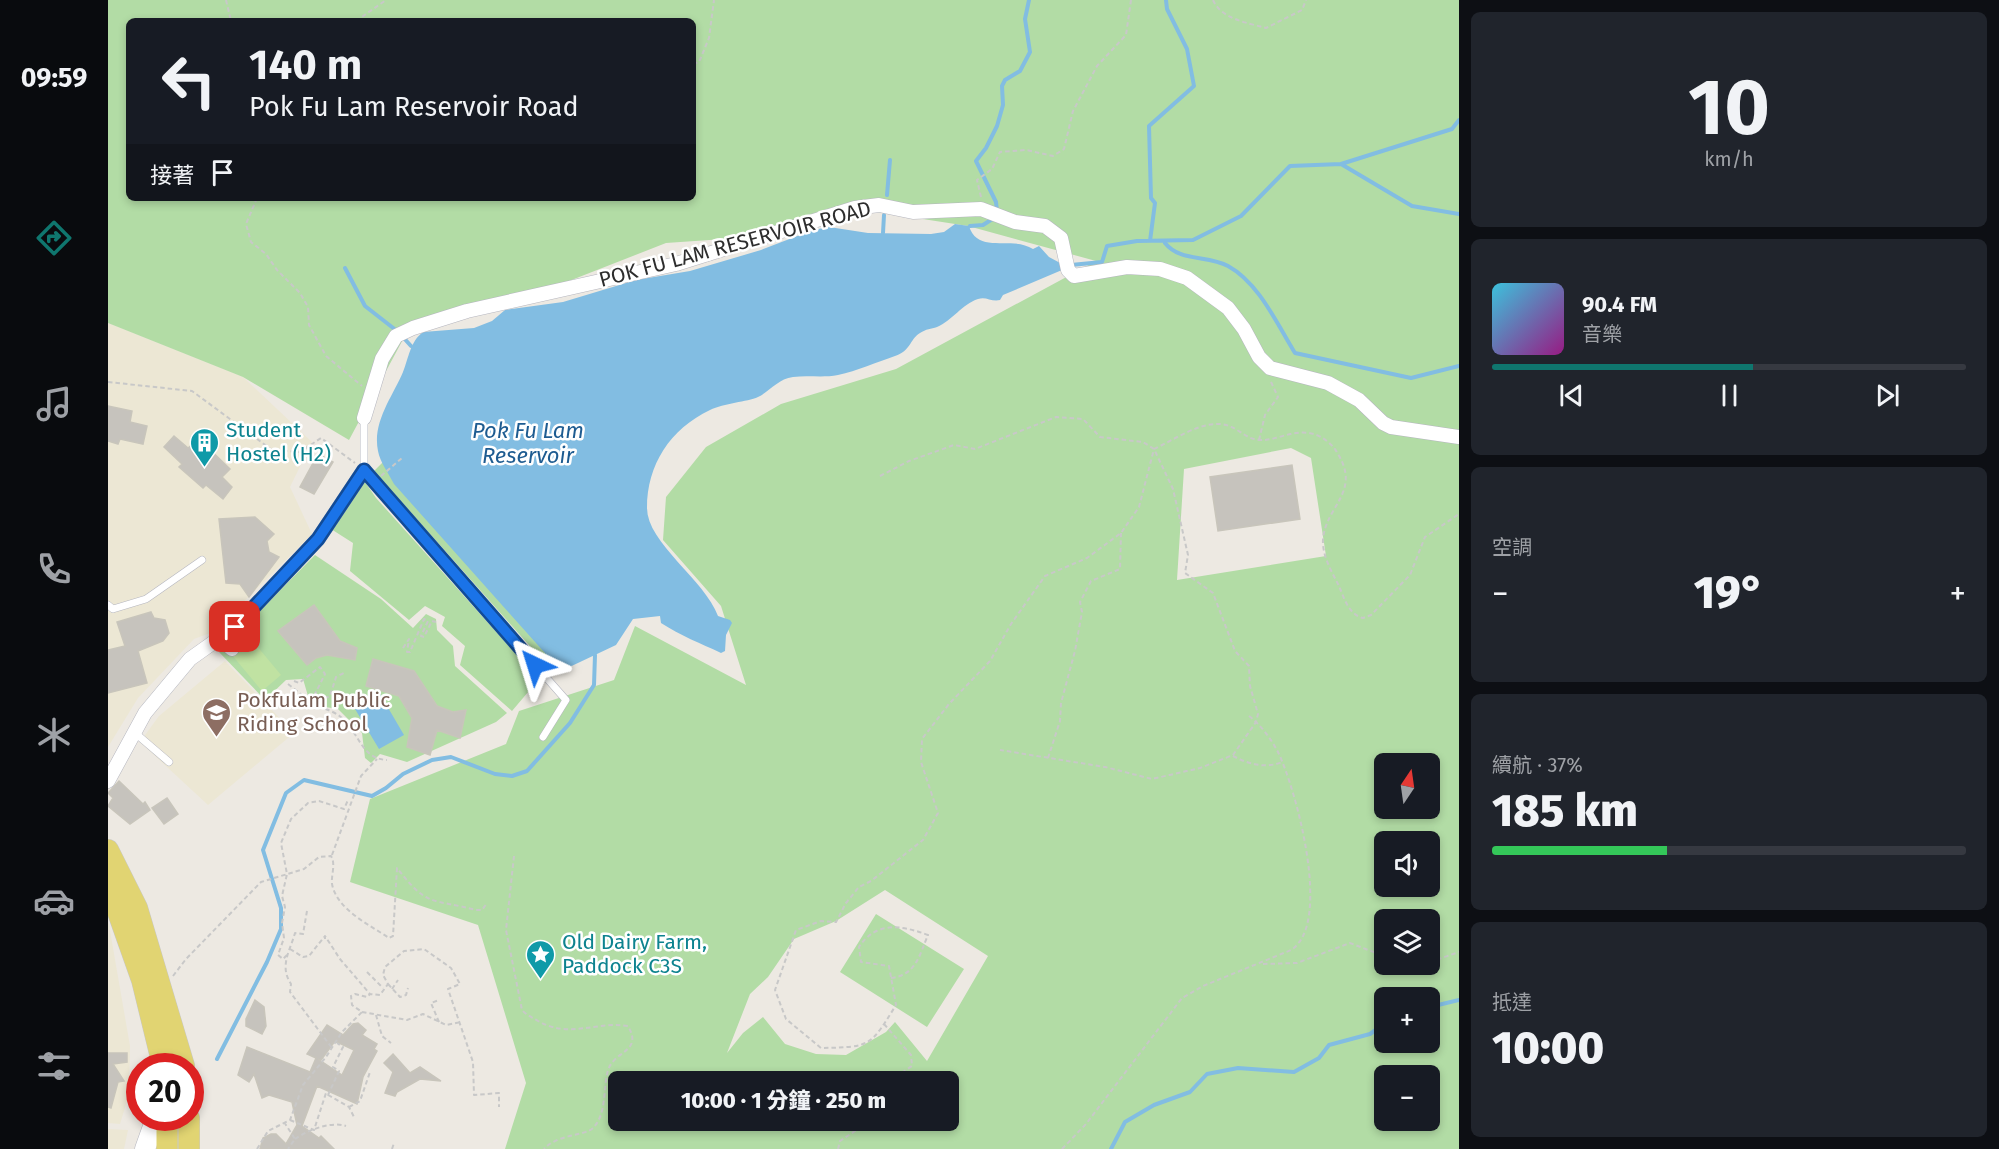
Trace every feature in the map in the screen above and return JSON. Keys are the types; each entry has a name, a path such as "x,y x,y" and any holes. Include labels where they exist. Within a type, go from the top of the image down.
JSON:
{"main road":[{"path":"108,850 136,908 180,1053"},
{"path":"108,884 142,980 160,1053"},
{"path":"145,1149 151,1131"},
{"path":"167,1131 167,1149"},
{"path":"189,1131 189,1149"}],"street":[{"name":"POK FU LAM RESERVOIR ROAD","path":"366,412 382,359 394,340 407,331 467,311 676,264 855,208 879,205 913,212 990,212 1015,222 1045,226 1058,235 1062,242 1068,270 1074,276 1127,267 1143,267 1160,269 1187,278 1228,308 1244,329 1259,357 1274,370"},
{"path":"1274,370 1317,379 1348,392 1391,427 1459,437"},
{"path":"108,780 145,713 190,659 235,627 318,539 364,470"},
{"path":"219,638 232,649"}],"lane":[{"name":"POK FU LAM RESERVOIR ROAD","path":"364,470 366,412"},
{"path":"364,470 566,700 543,736"},
{"path":"108,605 113,609 146,599 202,560"},
{"path":"134,732 169,762"}],"path":[{"path":"226,0 230,18"},
{"path":"360,18 386,0"},
{"path":"696,63 699,62 710,38 714,0"},
{"path":"990,212 977,180 992,169 1000,152 1026,150 1053,156 1064,149 1073,111 1097,66 1126,35 1131,0"},
{"path":"1213,0 1216,7 1231,18 1266,28 1302,10 1306,0"},
{"path":"256,201 246,224 252,242 266,254 276,270 300,293 308,308 309,326 326,356 368,392 366,412"},
{"path":"1259,440 1265,415 1278,398 1270,381 1278,380 1274,370"},
{"path":"108,382 192,390 272,450 300,452 321,438 364,470"},
{"path":"880,476 909,460 954,445 975,449 1056,417 1083,419 1100,436 1143,442 1154,449 1173,489 1188,555 1185,573 1213,593 1235,651 1248,662 1250,686 1258,714 1256,722 1233,755 1200,768 1152,779 1105,767 1000,750"},
{"path":"1154,449 1210,424 1229,426 1259,440 1292,433 1312,434 1328,442 1339,455 1345,471 1345,488 1326,528 1324,547 1346,602 1358,617 1371,615 1406,579 1414,566 1420,544 1428,534 1459,514"},
{"path":"891,978 904,977 913,970 928,935 914,930 886,927 868,933 859,947 861,962 889,966 891,978 896,1005 871,1042 857,1047 821,1048 786,1019 775,990 796,930 820,921 836,922 846,903 859,887 871,881 923,840 938,813 921,762 922,739 949,704 990,661 1011,624 1046,576 1086,558 1121,533 1139,507 1154,449"},
{"path":"374,482 402,458"},
{"path":"1048,758 1060,721 1061,703 1075,651 1082,612 1080,602 1091,581 1120,569 1121,533"},
{"path":"403,648 409,639 407,652 410,652 424,619 428,621 421,636 424,637 432,621 436,622"},
{"path":"294,681 299,683 306,680 320,667 325,674 315,694 321,700 330,696 336,677 346,672"},
{"path":"288,684 314,704 342,718 366,750 377,759 387,760"},
{"path":"1062,1149 1086,1124 1177,1002 1203,986 1260,964 1298,945 1304,937 1307,924 1308,852 1303,828 1282,762 1256,722 1249,716"},
{"path":"1233,755 1257,765 1273,766 1282,762"},
{"path":"331,856 361,776 377,759"},
{"path":"307,911 303,934 295,933 290,949 283,959 278,955 284,938 282,923 285,907 282,896 286,874 281,843 296,813 308,803 319,801 344,809 348,800"},
{"path":"172,979 186,959 265,881 304,869 319,857 331,856"},
{"path":"331,856 334,861 332,884 339,899 358,917 389,938 393,936 397,868 414,890 432,902 476,910 482,910 487,903"},
{"path":"514,856 506,930 522,1010 552,1029 590,1029 622,1025 628,1026 633,1036 631,1046 608,1069 596,1125 590,1131 553,1141 544,1149"},
{"path":"290,949 303,957 309,956 325,937 340,959 370,994"},
{"path":"1260,964 1297,963 1350,943 1374,952"},
{"path":"408,988 406,995 400,997 383,975 384,967 404,951 424,949 451,968 460,984 448,989 473,1062 474,1095 499,1092 499,1107"},
{"path":"1440,959 1459,952"},
{"path":"286,955 286,976 291,984 290,992 332,1048"},
{"path":"367,972 383,988"},
{"path":"392,989 398,980"},
{"path":"388,984 380,995 351,996 352,1005 362,1012 376,1016 407,1020 423,1014 446,1025 461,1022"},
{"path":"439,1000 431,1003 439,1022"},
{"path":"290,1120 303,1085 342,1032 362,1012"},
{"path":"376,1016 382,1036 392,1043"},
{"path":"884,1024 911,1055 912,1066 904,1071"},
{"path":"314,1130 326,1093 328,1095 339,1071 333,1067 343,1047 336,1043"},
{"path":"350,1107 360,1101 370,1072"},
{"path":"328,1095 350,1107 354,1117"},
{"path":"256,1149 268,1131 290,1120 314,1130"},
{"path":"284,1122 295,1139"},
{"path":"288,1149 295,1139 314,1130 339,1124 346,1126"},
{"path":"838,1149 840,1141 855,1131"},
{"path":"392,1149 394,1143"}],"shaded area":[{"path":"108,323 243,377 312,442 290,487 312,534 213,632 194,639 138,698 108,747"},
{"name":"Pokfulam Public Riding School","path":"225,661 294,733 208,805 140,742 159,716"},
{"path":"108,919 130,1046 130,1053 126,1053 126,1104 120,1124 108,1123"},
{"path":"108,1129 128,1131 124,1149 108,1149"}],"green space":[{"path":"108,0 1459,0 1459,1149 505,1149 526,1083 478,925 350,882 370,799 506,744 519,711 614,680 635,626 746,685 721,606 663,540 666,497 706,447 781,404 896,369 1096,261 968,226 871,211 782,235 666,243 569,281 407,332 349,440 243,377 108,323","holes":["1291,448 1311,458 1326,556 1177,580 1184,469","885,890 988,956 927,1061 895,1022 886,1032 846,1055 816,1054 785,1044 763,1017 743,1033 727,1053 750,994 768,977 794,939 836,921"]},
{"path":"383,462 562,664 553,672 374,471"},
{"path":"365,482 376,498 535,675 534,685 512,711 460,665 465,646 442,626 445,617 425,606 409,620 350,571 353,543 331,529"},
{"path":"315,555 381,599 413,628 426,614 436,619 437,630 453,646 455,666 507,713 496,722 407,762 380,754 371,763 365,758 362,733 338,709 319,706 308,696 303,679 286,680 265,700 219,652"},
{"path":"251,639 281,675 262,691 232,655"},
{"path":"876,914 964,969 927,1027 840,972"}],"water":[{"name":"Pok Fu Lam Reservoir","path":"955,224 969,226 973,235 980,240 1025,245 1033,249 1039,246 1049,257 1062,264 1062,270 1003,295 1000,300 981,298 972,301 947,321 920,333 904,351 895,356 838,375 788,378 758,397 710,410 683,427 672,438 656,463 648,492 647,508 650,521 656,535 711,602 718,616 732,623 726,635 725,651 721,653 668,628 661,623 660,616 633,619 616,645 561,671 394,484 381,459 377,440 384,410 403,372 413,345 423,332 474,328 492,321 505,310 563,302 636,280 690,271 761,250 813,230 829,227 868,233 931,234 944,232"},
{"path":"380,694 404,735 379,749 355,709"}],"building":[{"path":"108,406 132,411 130,422 147,426 143,444 120,439 118,444 108,441"},
{"name":"Student Hostel (H2)","path":"174,436 188,448 199,439 230,469 222,477 232,487 223,499 206,485 203,488 179,467 182,464 164,447"},
{"path":"318,454 333,462 314,494 300,487"},
{"path":"1292,465 1300,519 1218,531 1210,477"},
{"path":"255,517 274,534 267,541 269,552 279,557 249,597 240,584 226,583 219,519"},
{"path":"314,605 340,641 357,648 355,660 327,655 316,658 307,665 278,631"},
{"path":"151,612 154,618 165,620 169,633 163,641 138,651 147,683 108,693 108,650 125,646 117,622"},
{"path":"373,659 414,671 437,706 453,712 466,710 460,738 437,730 430,755 407,747 412,718 399,696 366,686"},
{"path":"119,781 143,804 145,802 150,810 130,824 108,806 113,798 108,793"},
{"path":"167,798 178,814 164,824 152,808"},
{"path":"255,1000 264,1007 266,1026 262,1034 246,1026 246,1019"},
{"path":"358,1023 366,1030 362,1035 377,1044 374,1049 377,1051 363,1077 357,1104 317,1086 302,1126 319,1138 321,1136 334,1149 260,1149 263,1138 271,1134 276,1134 286,1144 297,1125 292,1102 269,1095 262,1098 254,1074 249,1082 238,1075 247,1047 310,1072 316,1058 307,1054 327,1025 343,1035 353,1024","holes":["335,1041 354,1050 342,1075 318,1059 321,1060"]},
{"path":"108,1053 126,1053 126,1062 113,1064 124,1081 118,1082 111,1108 108,1107"},
{"path":"393,1054 410,1073 420,1067 441,1081 420,1079 397,1092 395,1096 385,1093 393,1072 384,1063"}],"waterway":[{"path":"997,211 996,202 976,161 986,148 997,126 1003,105 1002,86 1005,80 1020,71 1030,52 1025,19 1029,0"},
{"path":"1150,241 1155,203 1151,198 1149,126 1194,86 1187,49 1167,9 1166,0"},
{"path":"1341,164 1452,129 1459,120"},
{"path":"887,195 890,160"},
{"path":"1071,265 1102,262 1107,246 1137,241 1193,240 1241,216 1290,166 1341,164 1412,206 1459,214"},
{"path":"883,233 884,215"},
{"path":"970,226 983,225 994,218"},
{"path":"1165,243 1178,253 1211,260 1239,273 1258,293 1295,353 1411,378 1459,366"},
{"path":"345,268 365,306 397,331"},
{"path":"402,336 411,346"},
{"path":"217,1059 267,962 281,929 281,908 263,850 286,793 304,780 372,796 403,774 432,760 451,757 495,774 512,776 527,771 570,723 594,685 595,655"},
{"path":"1440,1005 1459,1000"},
{"path":"1111,1149 1125,1122 1154,1105 1190,1092 1207,1074 1238,1068 1294,1072 1319,1058 1329,1045 1374,1031"}],"place":[{"name":"Student Hostel (H2)","path":"205,468"},
{"name":"Pokfulam Public Riding School","path":"216,738"},
{"name":"Old Dairy Farm, Paddock C3S","path":"541,980"}],"route":[{"path":"235,627 318,539 364,470 535,665"}]}
